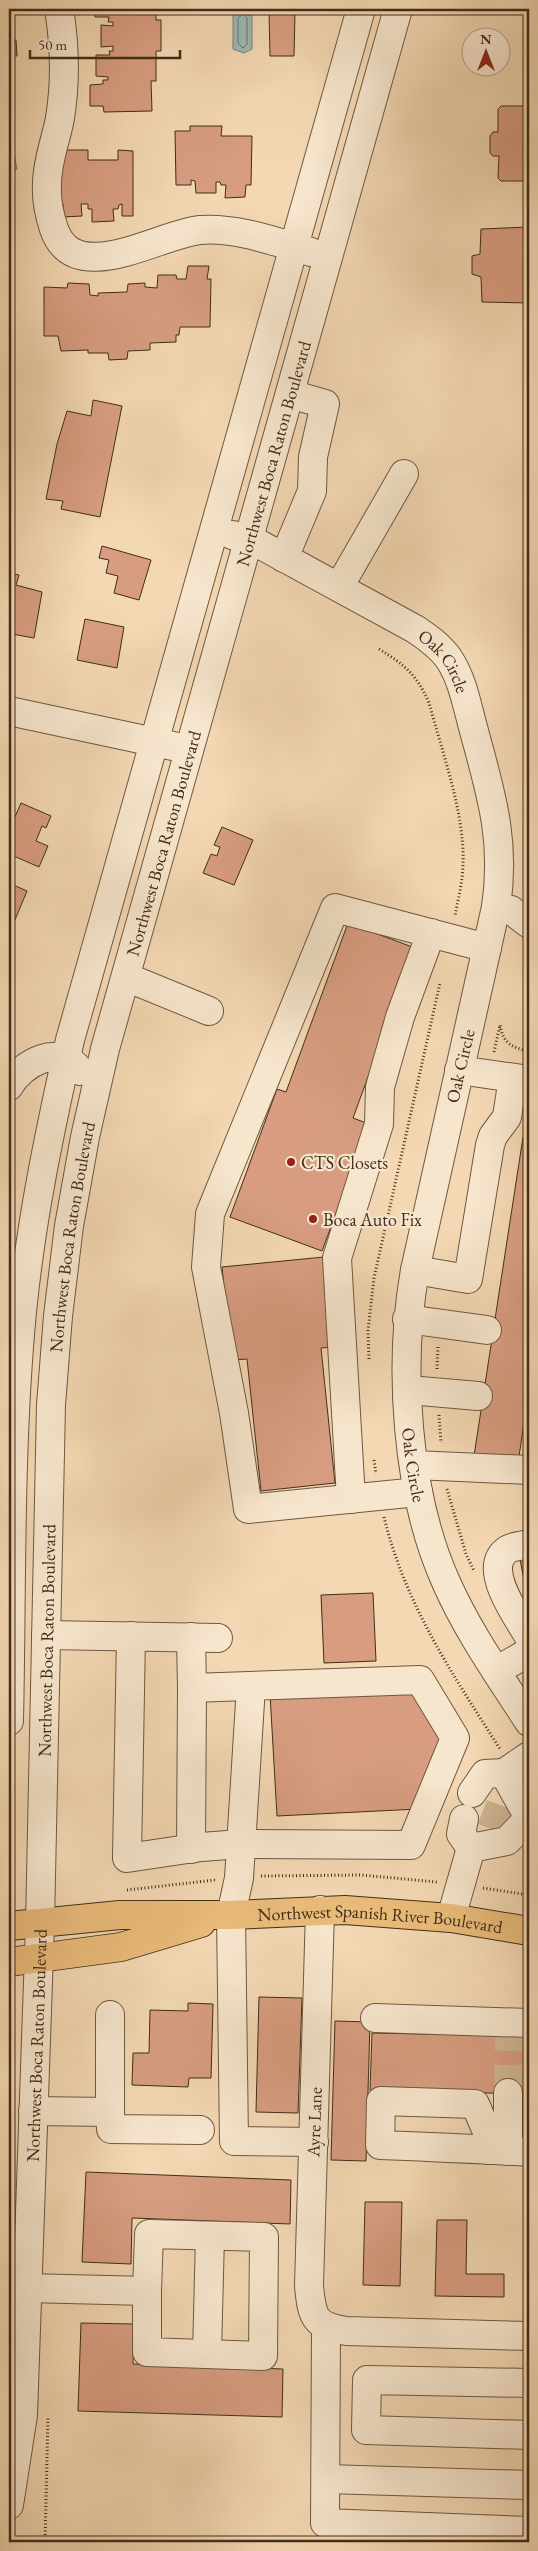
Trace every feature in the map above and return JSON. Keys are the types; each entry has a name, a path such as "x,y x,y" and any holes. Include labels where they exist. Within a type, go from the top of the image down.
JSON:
{"main road":[{"name":"Northwest Spanish River Boulevard","path":"9,1926 120,1915 232,1914 320,1910 451,1918 529,1931"},
{"name":"Northwest Spanish River Boulevard","path":"9,1962 39,1960 121,1947 232,1914"}],"street":[{"path":"59,9 64,50 64,85 56,136 50,150 47,201 56,233 70,253 85,257 122,253 170,237 200,230 244,234 329,257"},
{"name":"Northwest Boca Raton Boulevard","path":"9,1721 13,1380 34,1221 50,1130 66,1060 360,9"},
{"name":"Northwest Boca Raton Boulevard","path":"9,2505 23,2415 40,1924 51,1406 54,1357 69,1226 94,1099 126,977 192,750 398,9"},
{"path":"284,558 312,491 313,457 325,404 290,394"},
{"path":"339,587 404,474"},
{"name":"Oak Circle","path":"214,530 250,539 415,628 433,641 448,658 459,677 498,826 500,866 496,907 414,1270 407,1319 409,1390 414,1464 418,1492 430,1539 446,1582 466,1622 529,1722"},
{"path":"9,711 192,750"},
{"path":"496,907 511,910 529,924"},
{"path":"418,1492 248,1509 234,1414 206,1267 210,1214 334,908 487,948"},
{"path":"351,1499 337,1258 379,1124 380,1087 400,1017 431,933"},
{"path":"126,977 209,1011"},
{"path":"9,1086 27,1066 44,1057 66,1060 77,1067 86,1080 94,1099"},
{"path":"414,1270 468,1279 490,1145 493,1136 507,1117 511,1077 459,1070"},
{"path":"407,1319 487,1330"},
{"path":"13,1380 41,1371 54,1357"},
{"path":"409,1390 478,1396"},
{"path":"414,1464 529,1470"},
{"path":"529,1544 508,1549 501,1555 498,1565 498,1580 529,1637"},
{"path":"46,1635 218,1638"},
{"path":"131,1636 127,1858 190,1848 241,1844 411,1845 456,1738 420,1680 192,1688"},
{"path":"190,1848 191,1637"},
{"path":"496,1671 529,1652"},
{"path":"251,1686 239,1878 232,1914 234,2141 314,2142"},
{"path":"451,1918 460,1885 494,1814 529,1756"},
{"path":"485,1774 494,1814 461,1834 468,1806 485,1774"},
{"name":"Ayre Lane","path":"320,1910 309,2286 315,2317 326,2327"},
{"path":"110,2015 111,2129 200,2130"},
{"path":"375,2018 516,2027"},
{"path":"508,2093 508,2151"},
{"path":"34,2111 110,2112"},
{"path":"149,2234 264,2237 263,2356 147,2352 147,2290 149,2234"},
{"path":"207,2354 210,2236"},
{"path":"28,2288 147,2290"},
{"path":"529,2336 359,2332 326,2327 325,2523 529,2531"},
{"path":"366,2430 367,2380 529,2383"},
{"path":"326,2430 529,2434"},
{"path":"326,2479 529,2485"}],"path":[{"path":"511,1077 500,1025 507,1043 512,1047 529,1051"},
{"path":"120,1891 239,1878 361,1875 460,1885 529,1895"}],"water":[{"path":"242,9 252,13 252,49 244,53 233,49 233,13"},
{"path":"9,147 13,148 17,169 9,172"}],"building":[{"path":"95,9 156,9 156,20 161,20 161,51 156,51 156,81 151,81 152,111 104,112 103,106 90,106 90,85 103,84 103,80 108,80 108,77 96,76 96,55 110,55 109,51 113,51 113,46 101,47 101,25 113,26 113,22 108,22 109,17 95,17"},
{"path":"269,12 295,12 294,56 270,56"},
{"path":"9,39 16,40 17,56 9,56"},
{"path":"501,106 529,106 529,181 501,181 498,178 499,156 493,156 490,153 490,136 493,132 498,132 498,109"},
{"path":"190,126 222,126 221,136 252,136 251,185 246,185 245,197 225,198 226,185 221,185 220,182 216,182 216,193 196,193 195,181 191,180 191,185 176,185 175,131 190,131"},
{"path":"58,150 88,150 88,160 118,160 118,150 133,151 133,216 122,216 122,204 119,205 118,209 113,209 114,221 92,222 92,209 88,209 88,204 81,204 82,216 63,217 63,204 58,204"},
{"path":"529,227 529,303 482,302 481,277 472,274 472,256 480,254 481,229"},
{"path":"188,266 209,266 207,279 211,279 210,327 180,327 179,335 176,335 176,342 150,343 150,350 128,351 127,359 109,360 108,353 88,353 88,350 61,351 58,336 44,336 44,287 67,288 68,283 89,284 90,295 98,296 98,293 127,292 128,284 145,283 145,287 157,288 158,275 176,275 177,279 186,279"},
{"path":"93,400 122,406 100,517 61,509 63,501 46,499 57,444 67,411 91,416"},
{"path":"102,546 151,560 139,600 114,593 118,576 106,573 109,560 99,558"},
{"path":"9,573 19,575 16,585 42,592 34,638 12,634 12,623 9,623"},
{"path":"85,619 124,627 117,668 77,660"},
{"path":"21,803 51,816 46,828 42,826 36,841 48,846 39,867 9,854 9,816 14,819"},
{"path":"222,827 253,840 234,885 203,873 211,854 217,856 220,847 214,845"},
{"path":"9,883 27,891 9,934"},
{"path":"348,923 415,948 353,1118 369,1124 322,1251 230,1217 277,1089 286,1092"},
{"path":"529,985 529,1005 526,1005"},
{"path":"523,1137 529,1138 529,1389 518,1463 474,1456"},
{"path":"324,1257 333,1347 321,1348 335,1483 261,1491 247,1359 231,1360 222,1267"},
{"path":"529,1557 529,1607 520,1559"},
{"path":"373,1593 376,1661 324,1663 321,1595"},
{"path":"411,1687 443,1746 418,1809 277,1816 270,1694"},
{"path":"259,1997 302,1998 298,2113 256,2112"},
{"path":"188,2003 213,2004 211,2078 189,2078 188,2087 132,2085 133,2053 149,2053 150,2010 188,2011"},
{"path":"335,2021 370,2022 366,2161 331,2160"},
{"path":"372,2033 527,2036 526,2094 370,2090"},
{"path":"86,2172 291,2180 290,2224 132,2218 131,2264 82,2262"},
{"path":"365,2202 402,2202 400,2286 363,2285"},
{"path":"437,2220 467,2220 466,2274 504,2274 504,2297 435,2296"},
{"path":"81,2323 134,2324 133,2364 283,2369 282,2417 78,2411"}],"tunnel":[{"path":"491,1829 500,1805"},
{"path":"508,2093 509,2035"}],"place":[{"name":"CTS Closets","path":"291,1162"},
{"name":"Boca Auto Fix","path":"313,1219"}]}
